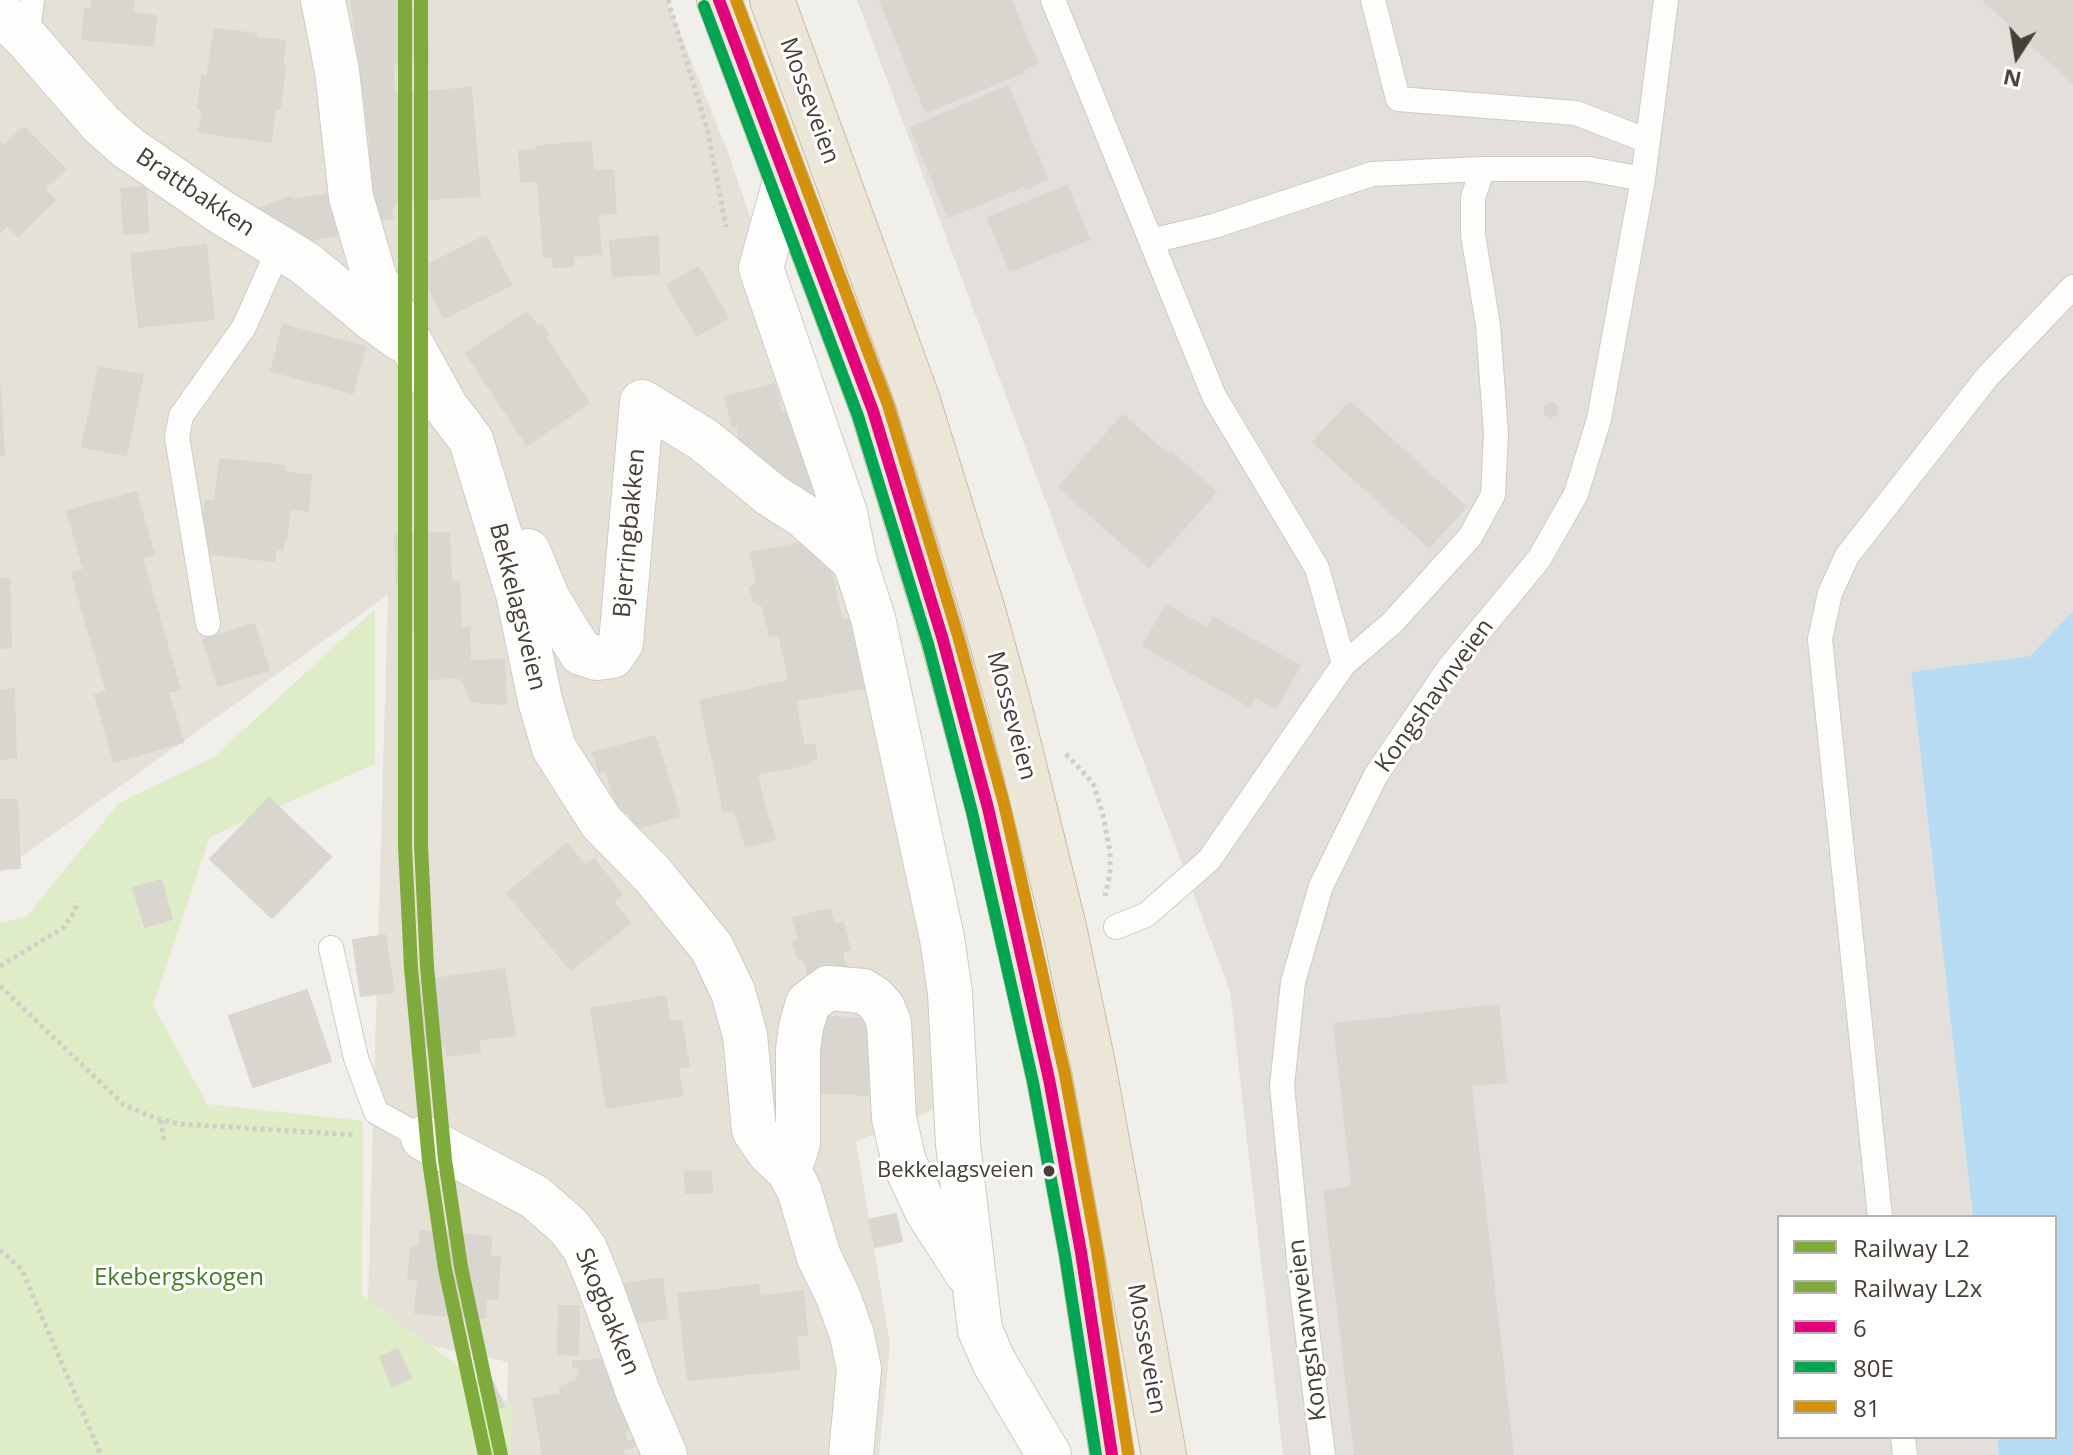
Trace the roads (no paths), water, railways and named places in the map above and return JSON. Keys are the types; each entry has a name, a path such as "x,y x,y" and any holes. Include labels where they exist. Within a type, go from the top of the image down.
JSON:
{"highway":[{"name":"Mosseveien","path":"719,0 873,411 943,640 988,808 1049,1079 1081,1252 1112,1455"},
{"name":"Mosseveien","path":"772,0 917,398 1004,687 1064,927 1091,1055 1164,1455"}],"street":[{"name":"Bekkelagsveien","path":"323,0 337,71 351,197 375,279 446,407 471,440 518,594 540,700 554,748 601,822 653,875 712,948 733,992 745,1035 754,1130 769,1152 789,1171 799,1190 819,1257 852,1335 859,1369 851,1455"},
{"name":"Brattbakken","path":"19,17 101,124 127,147 279,249 305,263 373,319 413,347"},
{"name":"Mosseveien","path":"786,178 761,268 845,513 855,562"},
{"name":"Bjerringbakken","path":"471,440 494,467 511,501 548,599 581,653 597,658 612,656 621,643 642,402 704,440 771,495 804,516 855,562"},
{"path":"855,562 873,618 942,938 950,993 958,1144 980,1330 994,1362 1049,1455"},
{"path":"789,1171 798,1143 798,1050 808,1003 828,988 863,991 883,1008 889,1023 894,1118 904,1162 927,1211 973,1282"},
{"name":"Skogbakken","path":"423,1138 535,1197 569,1227 585,1249 665,1455"}],"lane":[{"path":"1053,0 1214,396 1317,568 1344,664"},
{"path":"1373,0 1398,99 1576,113 1648,141"},
{"name":"Kongshavnveien","path":"1323,1455 1301,1282 1282,1086 1293,982 1321,886 1376,775 1449,668 1539,559 1576,494 1599,419 1643,179 1666,0"},
{"path":"1151,241 1214,226 1372,174 1483,169 1589,169 1643,179"},
{"path":"1116,927 1146,915 1209,860 1344,664 1392,623 1470,537 1493,495 1496,434 1488,325 1473,235 1473,197 1483,169"},
{"path":"208,624 177,437 181,416 244,327 279,249"},
{"path":"1880,1215 1820,639 1830,593 1847,556 1987,377 2073,287"},
{"name":"Skogbakken","path":"331,948 356,1058 376,1112 423,1138"}],"water":[{"path":"2073,611 2073,1455 1999,1455 1997,1439 2057,1439 2057,1215 1973,1215 1911,672 2030,656"}],"rail line":[{"name":"L2x","path":"405,0 405,846 411,968 429,1161 445,1269 485,1455"},
{"name":"L2","path":"421,0 421,846 427,967 445,1160 461,1267 501,1455"}],"place":[{"name":"Bekkelagsveien","path":"1049,1171"}],"park label":[{"name":"Ekebergskogen","path":"179,1278"}]}
